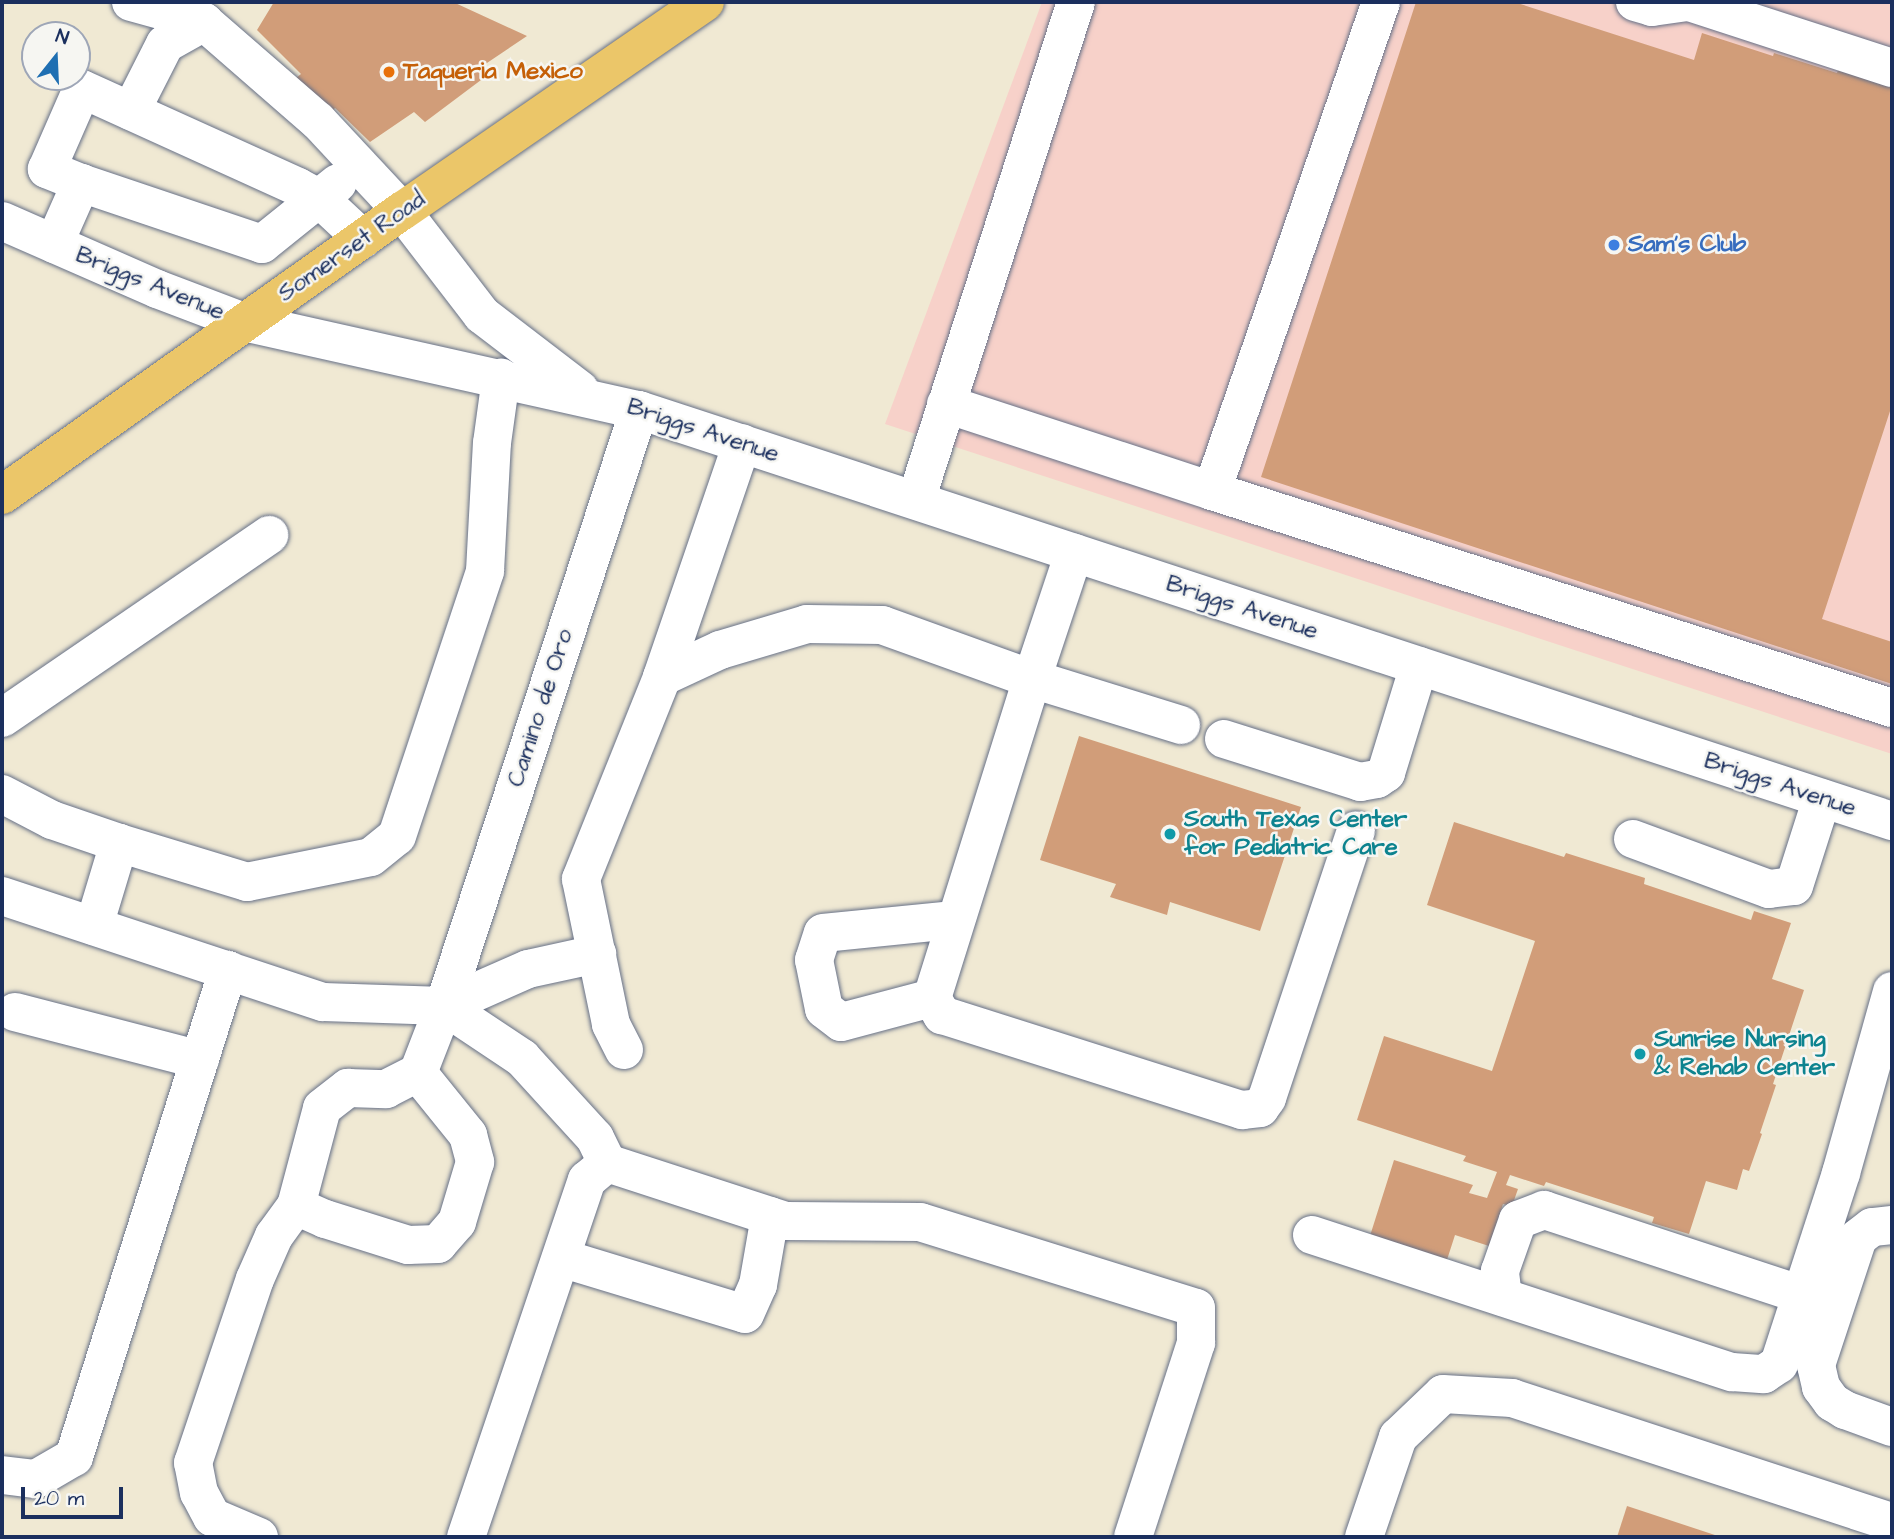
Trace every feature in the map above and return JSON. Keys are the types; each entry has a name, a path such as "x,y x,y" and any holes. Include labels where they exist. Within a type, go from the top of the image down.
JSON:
{"main road":[{"name":"Somerset Road","path":"2,495 402,211 705,2"}],"street":[{"path":"131,2 200,12"},
{"path":"916,500 1076,2"},
{"path":"1212,491 1381,2"},
{"path":"1635,2 1652,7 1687,2 1892,68"},
{"path":"131,111 165,44 200,12"},
{"name":"Briggs Avenue","path":"200,12 318,121 402,211 482,315 590,397"},
{"path":"359,166 319,198 262,244 47,169 82,89 319,198 363,239"},
{"path":"54,244 81,183"},
{"name":"Briggs Avenue","path":"2,221 157,289 244,322 639,410 1892,821"},
{"path":"2,794 52,820 247,882 371,858 397,836 485,570 492,443 501,378"},
{"path":"946,404 1344,536 1892,708"},
{"name":"Camino de Oro","path":"418,1073 444,1006 639,410"},
{"path":"624,1050 611,1024 581,879 662,677 742,443"},
{"path":"2,718 269,535"},
{"path":"1074,553 954,920 932,998 942,1014 1242,1110 1259,1108 1267,1098 1356,830"},
{"path":"662,677 720,650 807,624 882,625 1032,679 1181,725"},
{"path":"1224,739 1360,782 1377,779 1386,773 1419,666"},
{"path":"1633,839 1769,889 1794,886 1822,798"},
{"path":"94,926 119,843"},
{"path":"2,896 323,1002 444,1006 528,969 597,954"},
{"path":"932,998 841,1022 824,1009 814,960 823,933 954,920"},
{"path":"2,1475 36,1479 74,1457 228,970"},
{"path":"1312,1235 1731,1372 1764,1374 1779,1364 1844,1161 1892,991"},
{"path":"444,1006 523,1058 595,1138 607,1163 786,1221 920,1222 1196,1308 1196,1343 1133,1537"},
{"path":"15,1012 200,1060"},
{"path":"259,1537 212,1517 198,1493 193,1463 255,1279 274,1236 296,1206 323,1108 348,1088 386,1089 418,1073 468,1135 475,1162 457,1222 438,1244 408,1245 326,1219 296,1206"},
{"path":"466,1537 587,1180 607,1163"},
{"path":"1503,1297 1500,1271 1518,1220 1544,1210 1800,1294"},
{"path":"561,1258 744,1314 758,1285 770,1216"},
{"path":"1892,1225 1872,1227 1858,1238 1816,1365 1821,1387 1832,1402 1844,1410 1892,1427"},
{"path":"1364,1537 1398,1437 1443,1394 1512,1398 1892,1522"}],"shaded area":[{"path":"1042,2 1892,2 1892,754 885,424"}],"building":[{"name":"Taqueria Mexico","path":"274,2 453,2 527,36 478,69 485,77 425,122 414,112 370,142 335,108 332,111 296,78 301,74 257,30"},
{"name":"Sam's Club","path":"1416,2 1514,2 1694,60 1702,33 1773,56 1774,53 1837,73 1839,67 1892,85 1892,405 1822,619 1892,642 1892,684 1261,477"},
{"name":"South Texas Center for Pediatric Care","path":"1079,736 1301,807 1260,931 1170,902 1167,915 1110,897 1116,884 1040,860"},
{"name":"Sunrise Nursing & Rehab Center","path":"1454,822 1564,857 1566,853 1645,878 1644,884 1751,920 1754,911 1791,923 1772,979 1804,990 1773,1084 1776,1085 1760,1133 1762,1134 1749,1171 1743,1169 1737,1190 1706,1181 1689,1234 1652,1223 1654,1217 1546,1182 1544,1186 1510,1175 1506,1185 1518,1189 1512,1206 1503,1204 1489,1246 1455,1235 1445,1266 1369,1239 1394,1160 1473,1185 1469,1193 1487,1198 1497,1172 1463,1161 1466,1156 1357,1120 1384,1036 1492,1071 1535,941 1427,905"},
{"path":"1627,1506 1721,1537 1617,1537"}],"place":[{"name":"Taqueria Mexico","path":"389,72"},
{"name":"Sam's Club","path":"1614,245"},
{"name":"South Texas Center for Pediatric Care","path":"1170,834"},
{"name":"Sunrise Nursing & Rehab Center","path":"1640,1054"}]}
